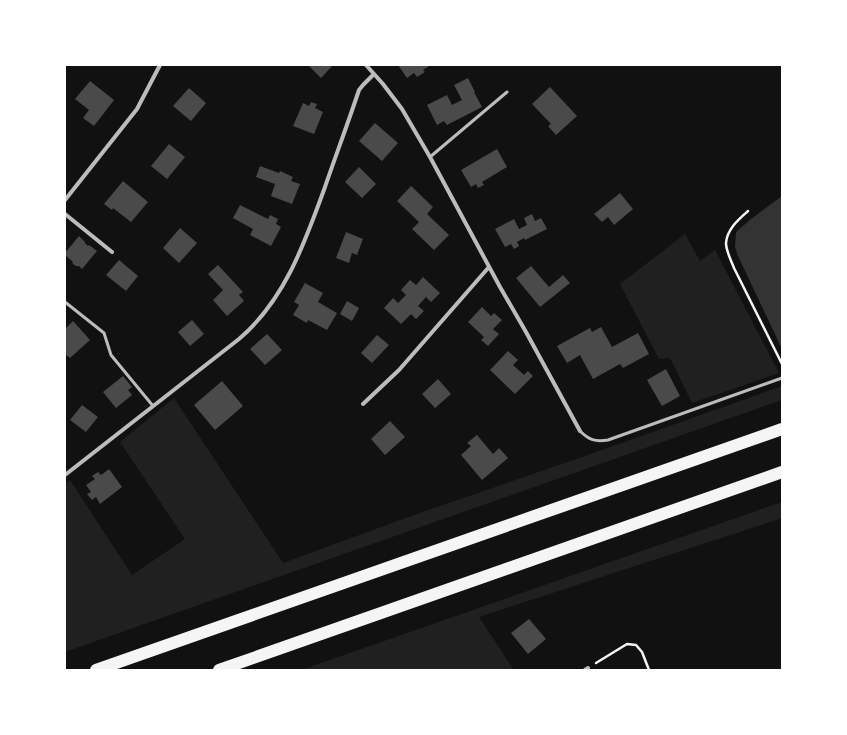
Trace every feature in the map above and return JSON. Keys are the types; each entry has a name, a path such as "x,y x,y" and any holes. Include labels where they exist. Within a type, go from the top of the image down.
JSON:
{"highway":[{"path":"96,670 782,429"},
{"path":"219,670 782,472"}],"street":[{"path":"65,200 137,109 160,65"},
{"path":"366,65 402,109 430,157 580,431"},
{"path":"65,475 247,332 269,307 290,274 305,241 359,90 374,74"},
{"path":"65,214 112,252"},
{"path":"364,404 399,370 489,267"}],"lane":[{"path":"430,157 507,92"},
{"path":"65,302 104,333 111,355 153,406"},
{"path":"580,431 586,437 594,441 608,440 782,378"}],"path":[{"path":"748,211 733,226 726,243 734,268 782,364"},
{"path":"587,669 627,644 636,645 642,652 649,670"}],"shaded area":[{"path":"782,196 782,349 735,247 736,232"},
{"path":"685,234 700,261 715,250 779,373 692,403 670,358 659,359 620,284"},
{"path":"782,386 782,400 65,652 65,484 70,480 132,575 185,539 120,442 174,398 283,563 414,515"},
{"path":"782,502 782,518 479,617 514,670 301,670"}],"building":[{"path":"308,65 333,65 321,78"},
{"path":"398,65 431,65 423,70 425,72 417,77 414,73 407,78"},
{"path":"468,78 482,107 447,125 444,121 437,125 427,105 447,95 452,105 462,100 454,85"},
{"path":"90,81 114,100 94,126 83,118 89,110 75,99"},
{"path":"550,87 577,116 556,135 548,126 551,124 532,104"},
{"path":"189,88 206,103 191,121 173,106"},
{"path":"311,102 317,104 315,108 323,112 314,134 293,126 303,103 309,106"},
{"path":"375,123 398,143 382,161 359,141"},
{"path":"169,144 185,157 167,179 151,166"},
{"path":"497,149 507,167 482,182 484,185 478,188 476,184 471,187 461,170"},
{"path":"260,166 279,173 280,171 293,177 291,181 300,184 292,204 271,196 275,184 256,177"},
{"path":"359,167 376,184 362,198 345,182"},
{"path":"123,181 148,202 131,222 113,208 112,210 104,204"},
{"path":"411,186 433,207 427,214 449,235 434,250 412,229 419,222 397,201"},
{"path":"620,193 633,209 614,225 608,217 602,222 594,214"},
{"path":"240,205 268,219 270,215 278,219 276,224 281,227 271,246 250,235 253,229 233,218"},
{"path":"532,214 535,221 541,218 547,229 525,240 524,238 517,242 519,246 514,249 511,244 505,247 495,229 514,219 519,229 527,225 524,218"},
{"path":"180,228 197,243 179,263 163,248"},
{"path":"346,232 363,239 357,255 352,253 349,263 336,258"},
{"path":"79,236 88,246 89,245 97,251 82,269 73,264 72,261 65,255"},
{"path":"119,260 138,276 126,291 106,275"},
{"path":"218,265 243,292 239,295 244,301 227,316 213,300 223,290 208,274"},
{"path":"531,266 549,287 563,275 570,283 540,307 516,278"},
{"path":"423,277 440,293 431,302 426,297 418,306 424,311 416,319 411,314 401,324 384,308 393,298 398,303 406,295 401,290 410,280 416,285"},
{"path":"305,283 323,293 318,302 337,313 327,330 308,320 307,323 293,315 299,305 294,302"},
{"path":"347,301 359,308 352,321 340,314"},
{"path":"482,307 491,316 494,313 502,320 493,329 499,334 488,346 481,340 484,337 468,322"},
{"path":"192,320 204,334 190,346 178,332"},
{"path":"73,321 90,340 70,358 65,354 65,329"},
{"path":"601,327 612,347 638,333 649,354 623,368 620,364 593,379 580,355 567,363 557,346 590,328 592,332"},
{"path":"267,334 282,350 265,365 250,349"},
{"path":"377,335 389,345 372,363 361,353"},
{"path":"508,351 518,360 513,365 524,375 528,371 533,376 515,394 490,370"},
{"path":"666,369 680,396 662,406 647,380"},
{"path":"123,376 132,387 128,390 132,395 116,408 103,392"},
{"path":"438,379 451,394 435,408 422,394"},
{"path":"222,381 243,406 215,430 194,405"},
{"path":"82,405 98,417 86,432 70,420"},
{"path":"390,421 405,437 385,455 371,439"},
{"path":"477,435 493,454 499,448 508,458 482,480 461,455 471,446 467,443"},
{"path":"109,469 122,487 100,504 96,497 92,500 87,494 91,492 86,485 95,479 92,476 98,472 101,475"},
{"path":"529,619 546,639 528,654 511,633"}]}
